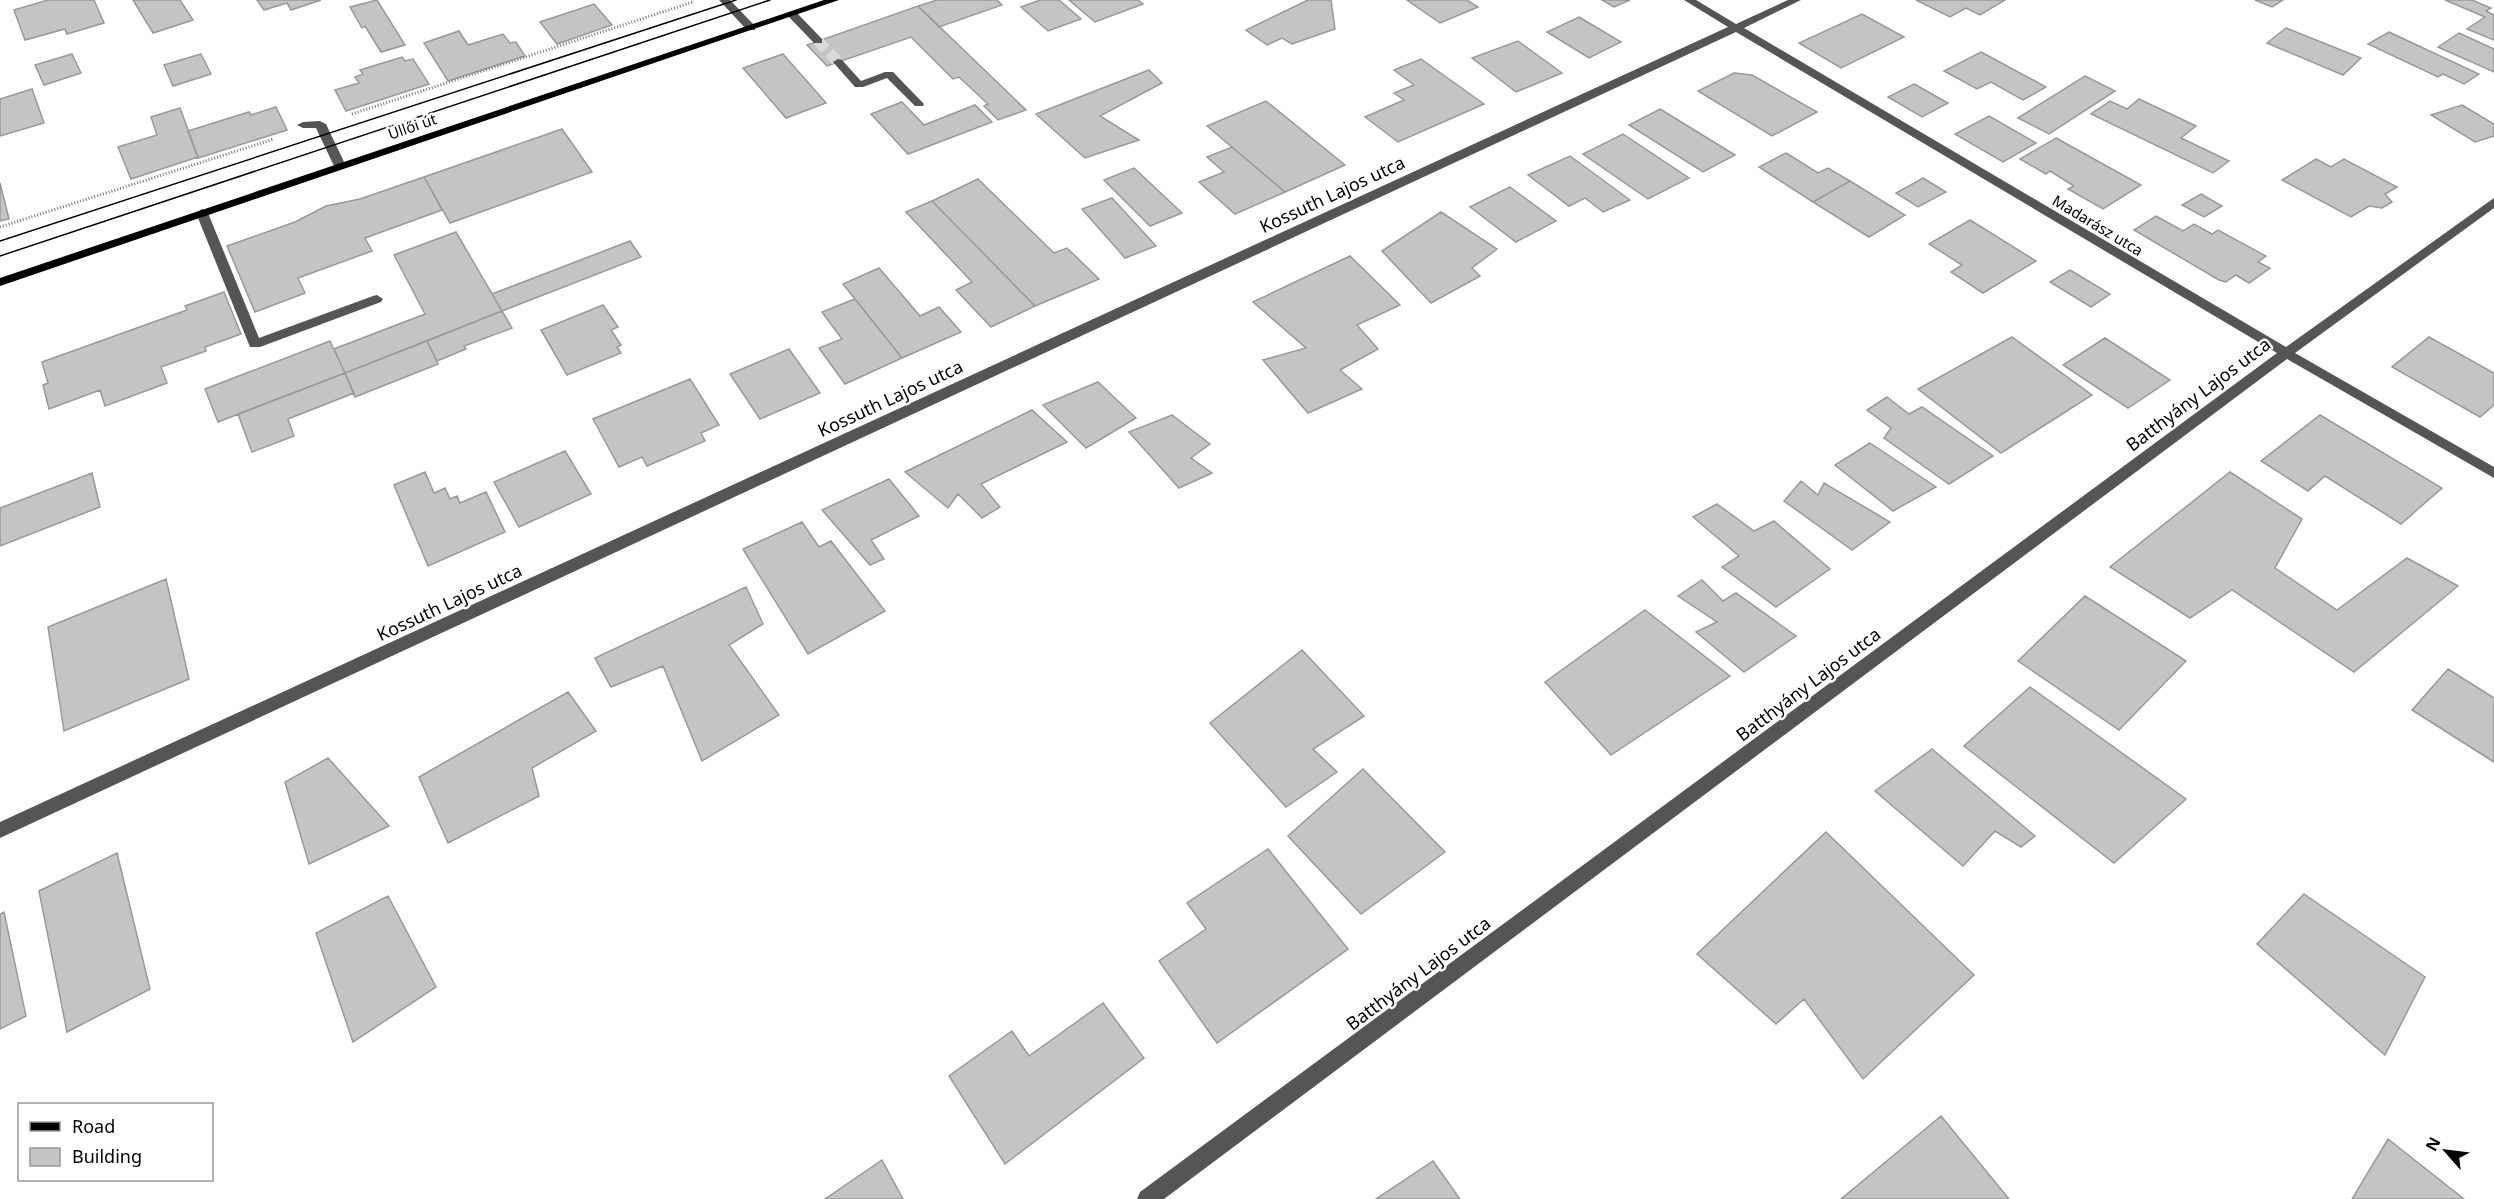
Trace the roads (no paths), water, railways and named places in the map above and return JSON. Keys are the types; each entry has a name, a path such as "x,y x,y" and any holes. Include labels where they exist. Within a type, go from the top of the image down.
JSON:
{"main road":[{"name":"Üllői út","path":"0,282 834,0"}],"street":[{"path":"724,0 751,28"},
{"name":"Madarász utca","path":"1689,0 2286,353 2494,473"},
{"name":"Kossuth Lajos utca","path":"0,830 1796,0"},
{"path":"792,14 818,41"},
{"path":"838,62 859,85 889,74 919,104"},
{"path":"303,125 320,124 332,116"},
{"path":"320,124 340,166"},
{"name":"Batthyány Lajos utca","path":"1147,1199 2286,353 2494,202"},
{"path":"202,213 255,344 377,299"}],"tunnel":[{"path":"818,41 838,62"}],"tram line":[{"path":"0,241 736,0"},
{"path":"0,256 770,0"}]}
